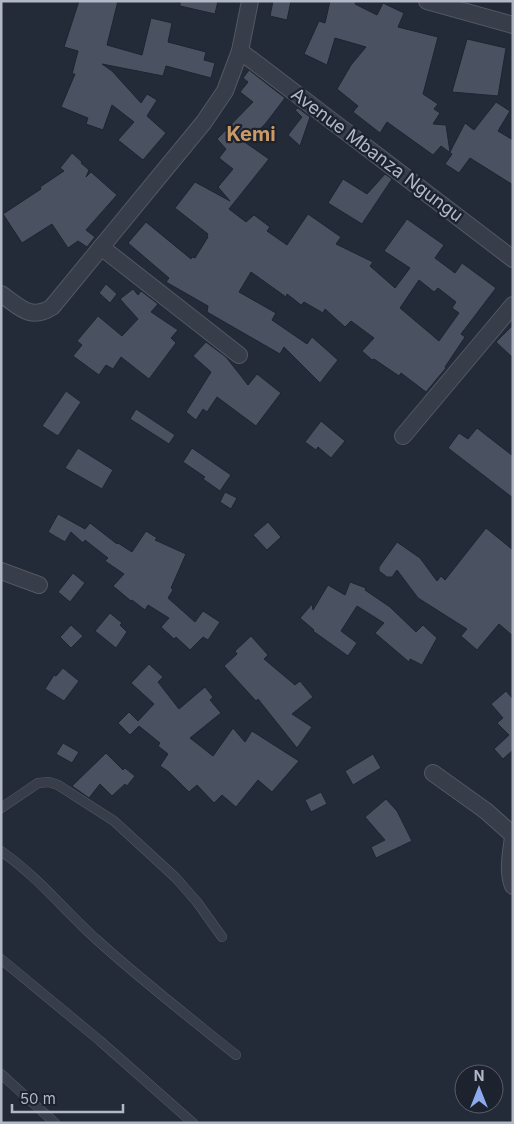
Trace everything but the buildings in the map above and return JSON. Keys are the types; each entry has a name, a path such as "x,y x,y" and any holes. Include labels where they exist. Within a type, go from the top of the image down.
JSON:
{"street":[{"path":"1,294 30,314 42,313 52,307 204,122 225,91 240,51 250,1"},
{"path":"427,1 513,25"},
{"name":"Avenue Mbanza Ngungu","path":"240,51 513,259"},
{"path":"101,247 239,355"},
{"path":"403,436 513,305"},
{"path":"1,571 39,585"},
{"path":"433,774 486,811 513,836 510,861 510,875 513,886"}],"lane":[{"path":"1,808 38,783 49,782 58,785 114,821 176,878 197,902 222,938"},
{"path":"1,851 48,890 95,938 236,1055"},
{"path":"1,959 99,1040 193,1123"},
{"path":"1,1074 55,1123"}],"district":[{"name":"Kemi","path":"251,134"}]}
